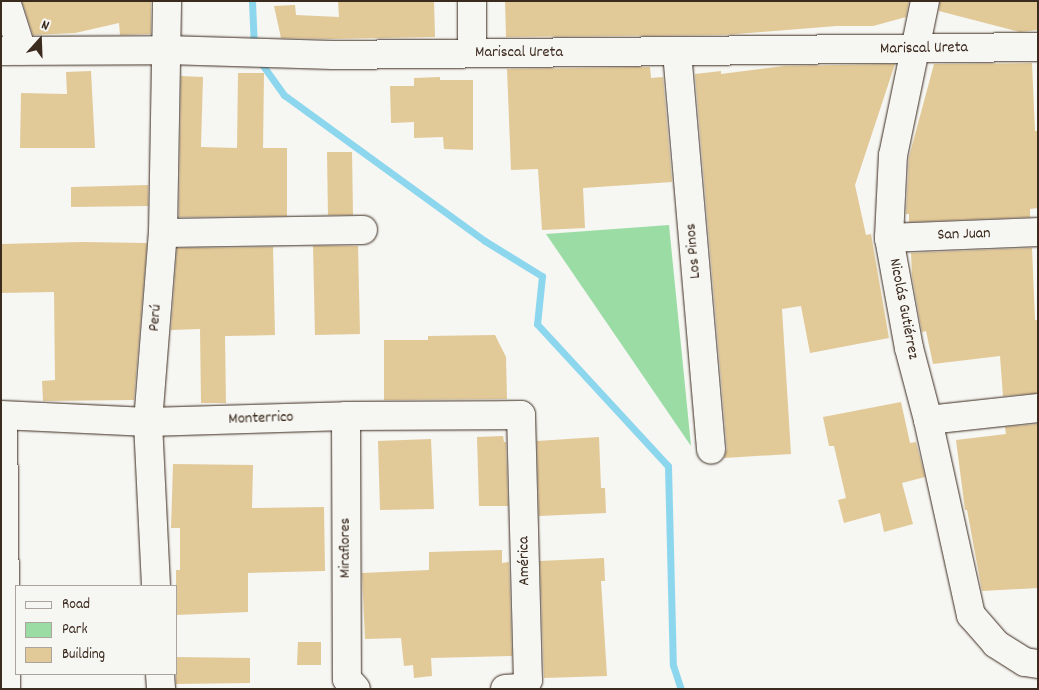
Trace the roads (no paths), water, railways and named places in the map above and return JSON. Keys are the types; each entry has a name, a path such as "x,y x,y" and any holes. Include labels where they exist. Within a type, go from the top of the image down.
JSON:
{"street":[{"path":"6,1 12,51"},
{"name":"Perú","path":"156,585 148,422 163,233 167,1"},
{"path":"472,1 472,53"},
{"name":"Nicolás Gutiérrez","path":"925,1 917,50 893,156 889,238 909,348 928,420 971,615 996,644 1025,662 1038,664"},
{"name":"Mariscal Ureta","path":"12,51 166,50 333,55 917,50 1038,47"},
{"name":"Los Pinos","path":"677,52 711,450"},
{"path":"163,233 363,230"},
{"name":"San Juan","path":"889,238 1038,232"},
{"path":"928,420 1038,408"},
{"path":"2,415 6,689"},
{"name":"Monterrico","path":"2,415 148,422 346,416 521,415"},
{"name":"América","path":"505,689 520,688 528,680 521,415"},
{"name":"Miraflores","path":"346,416 351,684"},
{"path":"160,675 161,689"}],"waterway":[{"path":"252,1 254,48"},
{"path":"259,60 284,95 485,241 542,276 537,324 668,466 673,665 681,689"}]}
